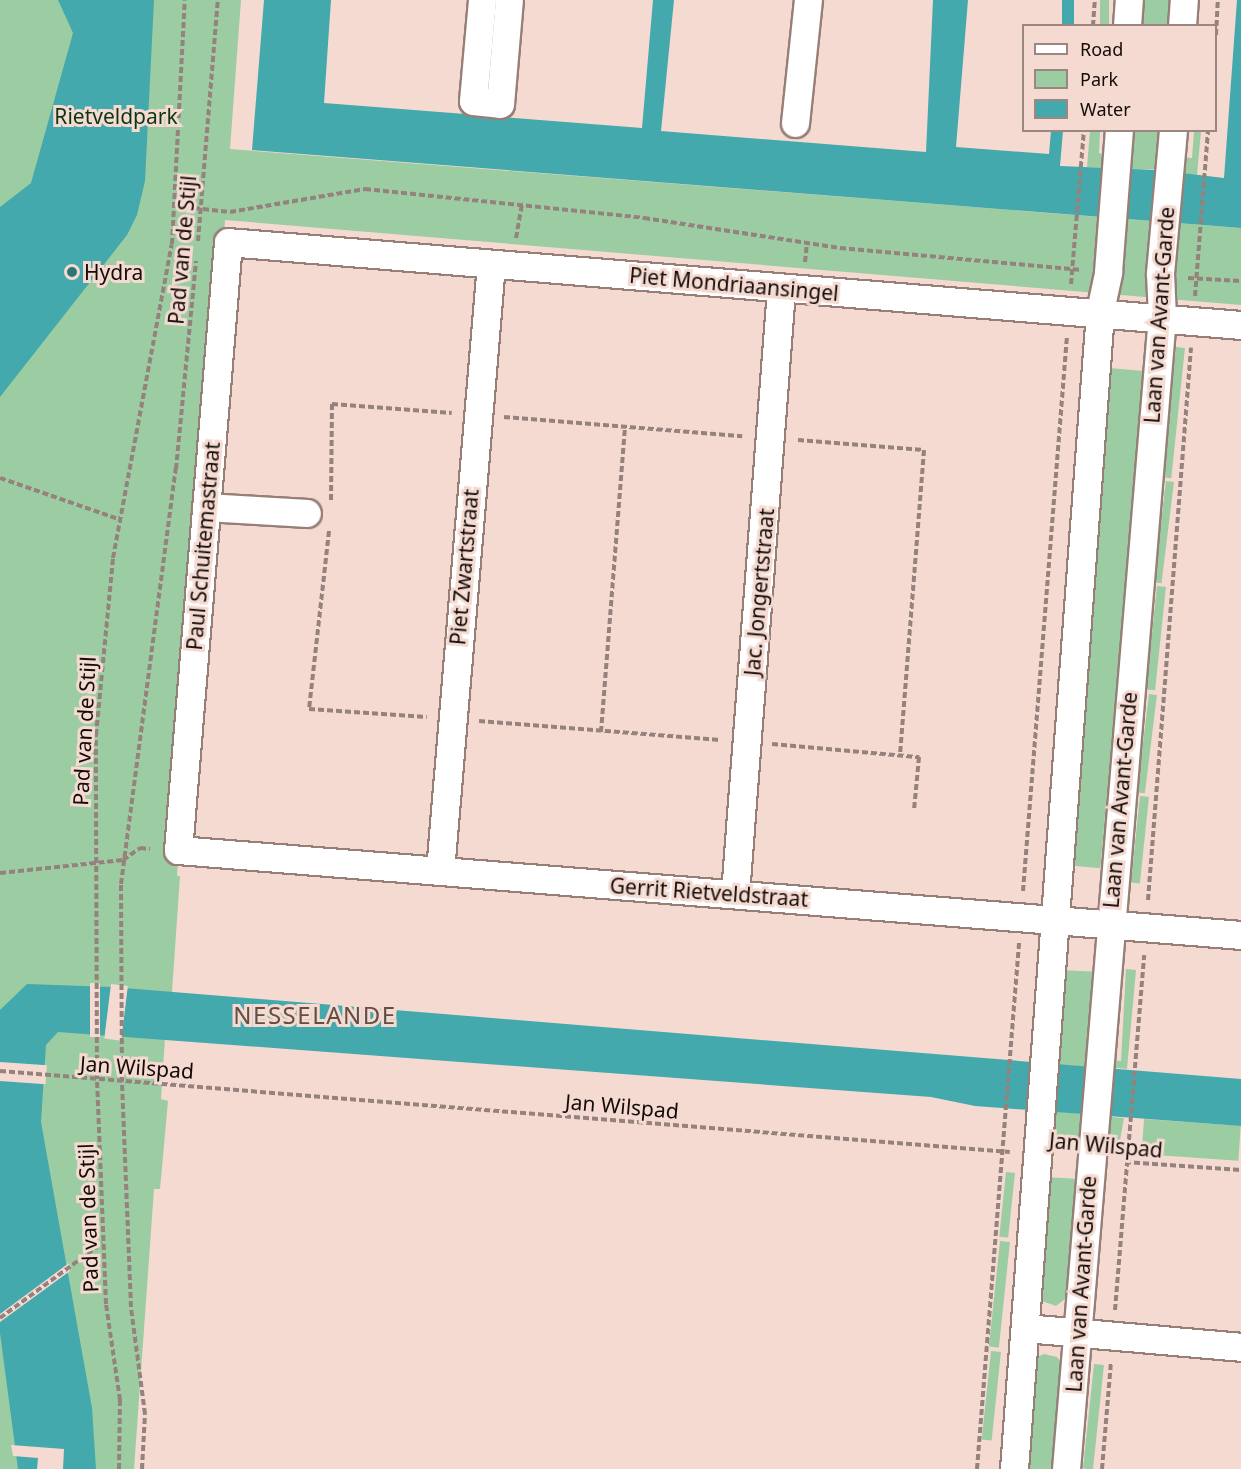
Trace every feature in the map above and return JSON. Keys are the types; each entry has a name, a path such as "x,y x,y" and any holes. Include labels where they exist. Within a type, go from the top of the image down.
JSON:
{"street":[{"path":"482,0 473,101 500,104 510,0"},
{"path":"795,123 808,0"},
{"path":"1127,24 1129,0"},
{"path":"1182,24 1184,0"},
{"path":"1014,1469 1040,1155 1100,312 1108,272 1119,132"},
{"name":"Laan van Avant-Garde","path":"1066,1469 1109,926 1162,317 1160,273 1173,132"},
{"name":"Piet Mondriaansingel","path":"228,243 781,289 1070,308 1241,324"},
{"name":"Paul Schuitemastraat","path":"178,850 228,243"},
{"name":"Piet Zwartstraat","path":"440,871 477,415 501,264"},
{"name":"Jac. Jongertstraat","path":"735,894 772,438 781,289"},
{"path":"206,507 322,515"},
{"name":"Gerrit Rietveldstraat","path":"178,850 1241,935"},
{"path":"1025,1328 1241,1347"}],"path":[{"name":"Pad van de Stijl","path":"119,1469 120,1400 102,1243 95,974 96,735 106,612 176,206 185,0"},
{"name":"Pad van de Stijl","path":"142,1469 145,1414 130,1307 121,1050 123,860 176,469 218,0"},
{"path":"1092,24 1095,0"},
{"path":"1216,24 1218,0"},
{"path":"977,1469 1084,132"},
{"path":"1102,1469 1208,132"},
{"path":"176,206 230,212 365,189 522,203 840,248 1108,272"},
{"path":"501,264 522,203"},
{"path":"1160,273 1197,279 1241,281"},
{"path":"900,755 924,450 332,404 309,709 919,757 914,810"},
{"path":"601,732 625,428"},
{"path":"0,478 121,520"},
{"path":"0,873 123,860 140,848 178,850"},
{"name":"Jan Wilspad","path":"0,1071 1040,1155"},
{"name":"Jan Wilspad","path":"1091,1159 1241,1170"},
{"path":"0,1318 102,1243"}],"green space":[{"name":"Rietveldpark","path":"0,0 241,0 230,149 1241,228 1241,305 225,220 177,876 180,876 172,992 168,992 161,1099 168,1101 160,1189 154,1189 134,1469 0,1469"},
{"path":"1100,0 1109,0 1109,24 1100,24"},
{"path":"1140,0 1172,0 1170,24 1138,24"},
{"path":"1090,132 1100,132 1099,153 1109,155 1107,168 1087,167"},
{"path":"1129,132 1160,132 1160,169 1129,169"},
{"path":"1194,132 1201,132 1197,175 1180,173 1181,157 1192,158"},
{"path":"1176,347 1185,348 1171,478 1162,477"},
{"path":"1109,368 1144,371 1100,868 1066,865"},
{"path":"1166,481 1174,482 1162,583 1154,582"},
{"path":"1157,586 1166,587 1155,690 1146,689"},
{"path":"1149,694 1157,695 1145,793 1137,792"},
{"path":"1140,796 1149,797 1140,883 1131,883"},
{"path":"1126,969 1136,970 1127,1069 1108,1067 1109,1060 1121,1061"},
{"path":"1061,970 1096,972 1091,1067 1056,1065"},
{"path":"1049,1111 1086,1114 1083,1150 1046,1147"},
{"path":"1101,1116 1124,1118 1118,1151 1099,1150"},
{"path":"1144,1119 1241,1126 1238,1161 1142,1154"},
{"path":"1006,1172 1015,1173 1008,1238 999,1237"},
{"path":"1045,1177 1080,1179 1070,1295 1056,1306 1042,1301 1038,1293"},
{"path":"1000,1241 1010,1242 999,1347 989,1346"},
{"path":"991,1351 1001,1352 992,1441 982,1440"},
{"path":"1044,1354 1057,1357 1063,1364 1056,1469 1022,1469 1035,1358"},
{"path":"1094,1364 1104,1365 1093,1469 1083,1468"}],"water":[{"path":"58,0 154,0 145,181 137,215 127,235 0,397 0,207 31,183 73,33"},
{"path":"264,0 331,0 324,103 642,128 653,0 674,0 661,131 926,152 933,0 968,0 956,147 1049,154 1051,132 1063,132 1060,166 1157,170 1224,178 1237,0 1241,0 1241,228 252,150"},
{"path":"1062,0 1074,0 1074,24 1062,24"},
{"path":"27,984 112,987 1241,1079 1241,1126 975,1106 931,1097 58,1032 46,1045 41,1122 92,1408 96,1469 18,1469 0,1333 0,1010"}],"pier":[{"path":"90,983 100,983 100,1037 90,1037"},
{"path":"111,984 128,986 121,1041 104,1039"},
{"path":"0,1062 47,1065 46,1084 0,1081"},
{"path":"69,1263 70,1271 0,1322 0,1314"},
{"path":"11,1445 64,1449 63,1469 37,1469 38,1458 13,1456"}],"place":[{"name":"Hydra","path":"72,272"}],"district":[{"name":"NESSELANDE","path":"315,1015"}]}
